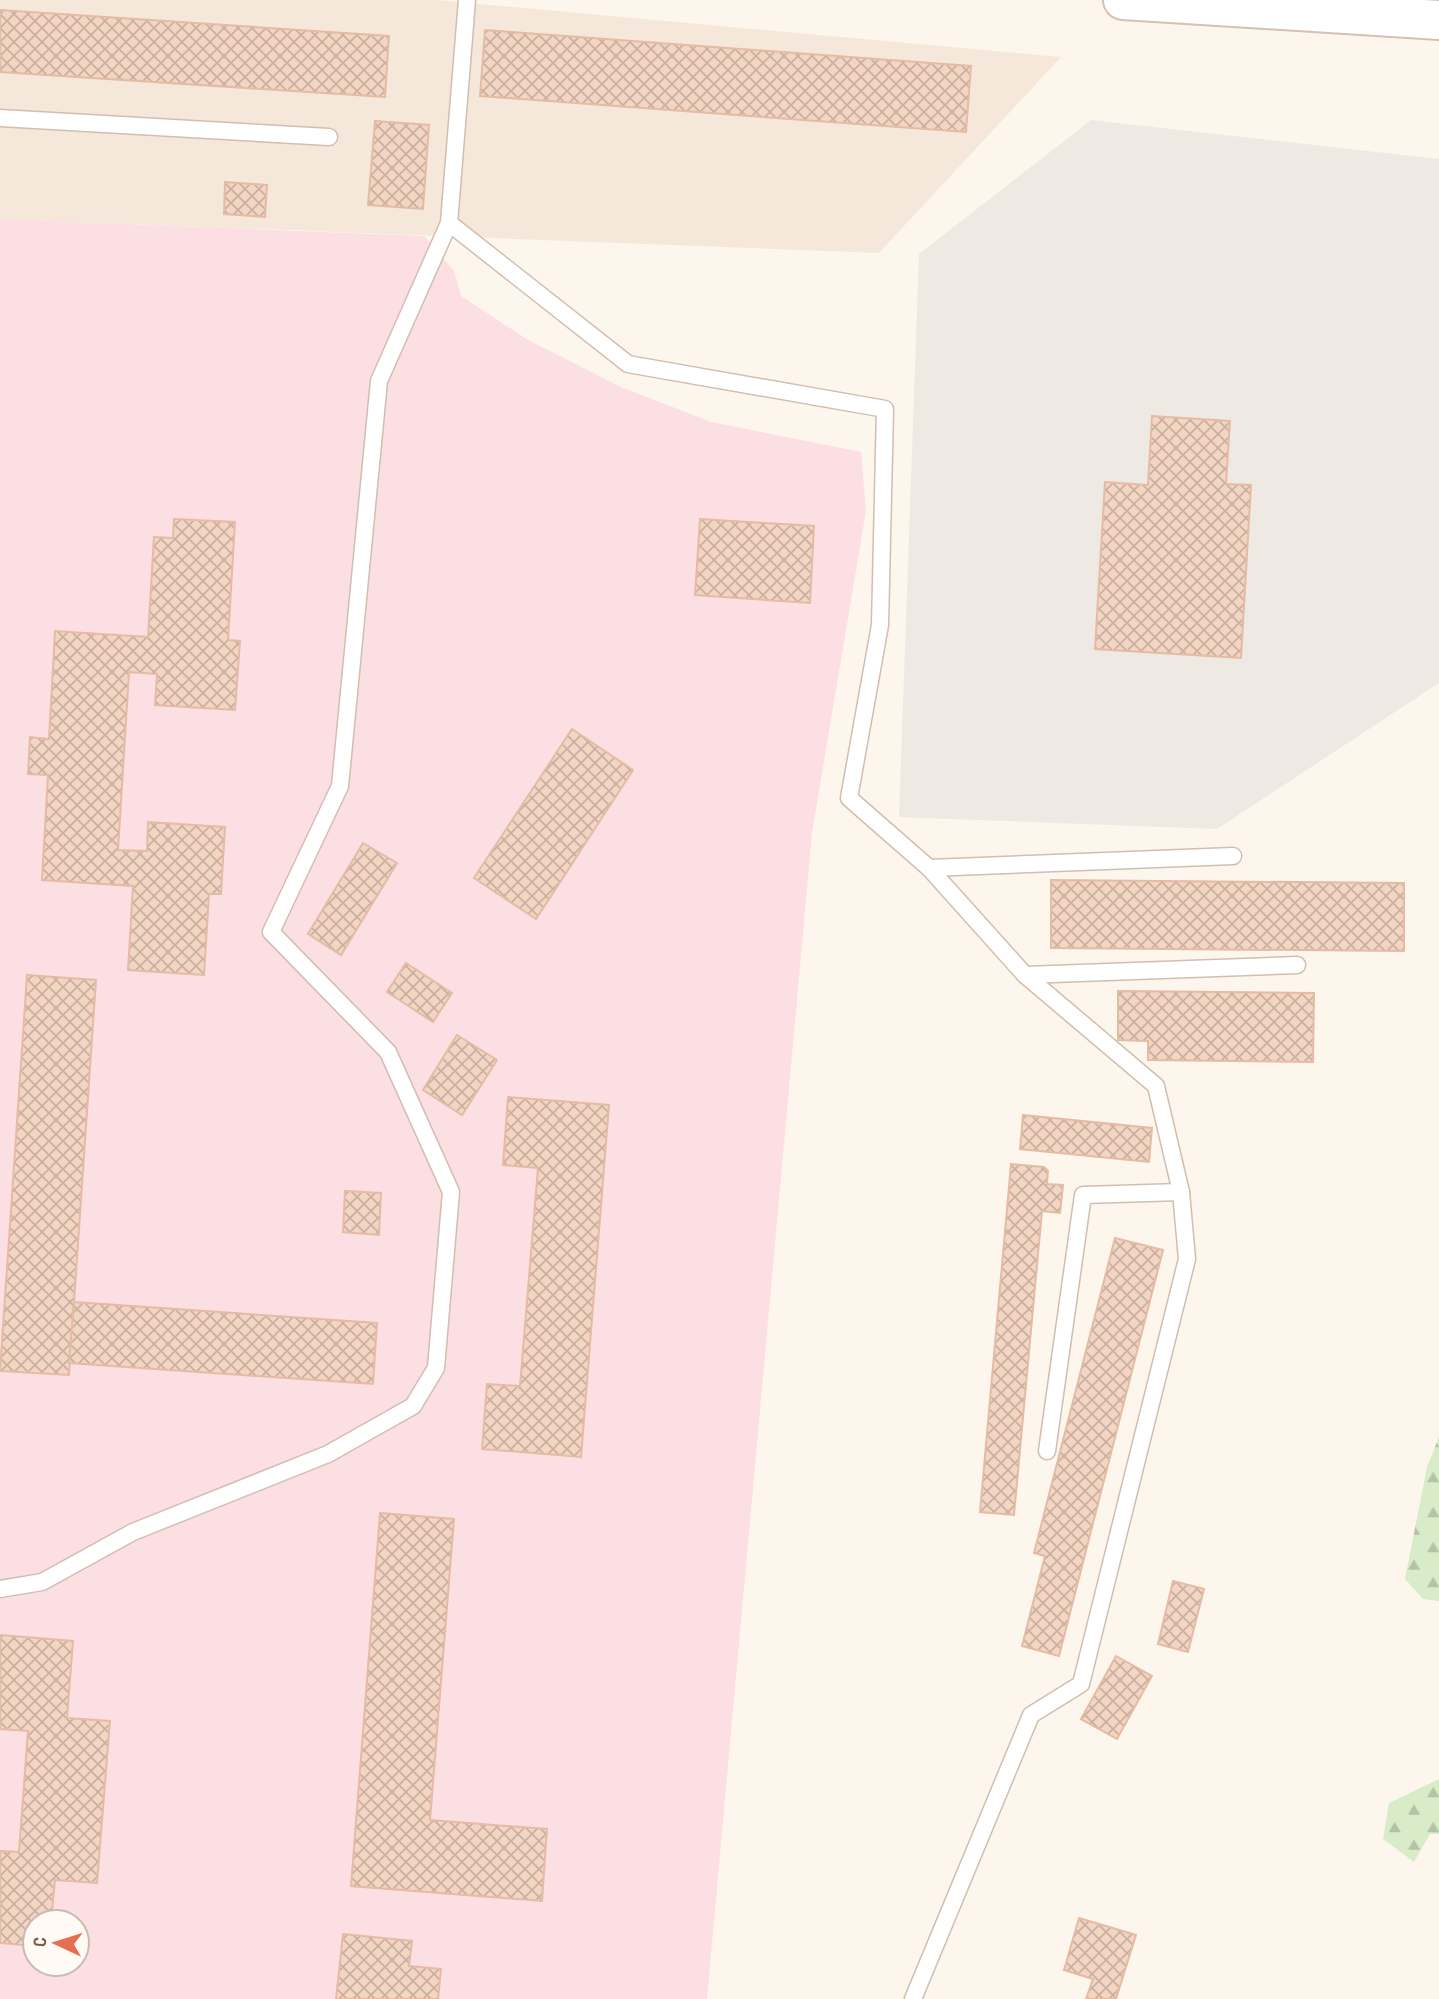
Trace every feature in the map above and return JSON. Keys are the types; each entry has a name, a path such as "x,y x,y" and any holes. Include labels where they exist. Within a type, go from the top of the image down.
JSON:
{"street":[{"path":"1123,0 1439,20"}],"lane":[{"path":"0,1589 42,1582 133,1532 328,1454 413,1406 436,1368 451,1192 388,1052 271,932 340,786 379,380 449,223 467,0"},
{"path":"0,118 329,137"},
{"path":"449,223 628,364 885,409 880,625 849,797 929,868 1025,975 1156,1086 1181,1192 1187,1259 1081,1684 1031,1715 913,1999"},
{"path":"929,868 1233,856"},
{"path":"1025,975 1297,965"},
{"path":"1047,1451 1083,1195 1181,1192"}],"shaded area":[{"path":"0,0 436,0 1061,57 879,253 0,219"},
{"path":"1091,120 1439,159 1439,683 1217,829 899,817 919,254"},
{"path":"0,219 424,236 454,271 461,296 528,340 621,387 711,422 861,452 866,511 812,833 707,1999 0,1999"}],"green space":[{"path":"1439,1437 1439,1601 1423,1599 1405,1579 1427,1467"},
{"path":"1439,1779 1439,1834 1430,1834 1414,1862 1383,1839 1389,1803"}],"building":[{"path":"0,10 389,36 385,97 0,72"},
{"path":"485,30 971,66 966,132 480,96"},
{"path":"375,121 429,125 423,209 368,205"},
{"path":"225,182 267,185 265,217 224,214"},
{"path":"1152,416 1230,421 1226,484 1251,485 1241,658 1095,649 1105,482 1148,485"},
{"path":"174,519 235,522 228,640 240,641 235,710 155,705 157,674 129,672 118,850 147,851 148,822 225,827 221,894 209,894 204,975 128,970 133,886 42,880 48,775 28,774 30,737 49,739 55,631 148,637 154,537 173,538"},
{"path":"700,519 814,526 810,603 695,595"},
{"path":"572,729 633,770 536,919 474,878"},
{"path":"363,843 397,863 341,955 308,934"},
{"path":"1051,880 1404,883 1404,951 1051,948"},
{"path":"406,963 452,993 433,1022 387,992"},
{"path":"27,975 96,980 69,1375 0,1371"},
{"path":"1118,991 1314,993 1313,1062 1148,1060 1148,1041 1118,1040"},
{"path":"457,1035 497,1060 462,1115 423,1090"},
{"path":"508,1097 609,1105 581,1457 482,1449 487,1384 520,1386 538,1168 503,1165"},
{"path":"1023,1115 1152,1128 1149,1162 1020,1149"},
{"path":"1011,1164 1044,1167 1048,1171 1047,1184 1063,1185 1060,1213 1042,1211 1014,1515 980,1512"},
{"path":"345,1191 381,1193 379,1235 343,1232"},
{"path":"1115,1238 1163,1250 1059,1656 1022,1646 1045,1556 1034,1553"},
{"path":"74,1302 377,1323 373,1384 69,1363"},
{"path":"380,1513 454,1519 430,1820 547,1829 542,1901 351,1886"},
{"path":"1173,1581 1204,1589 1188,1652 1158,1644"},
{"path":"0,1635 73,1641 67,1718 110,1721 97,1883 55,1880 52,1908 21,1908 21,1945 0,1943 0,1851 19,1852 28,1731 0,1729"},
{"path":"1116,1656 1152,1676 1117,1739 1081,1719"},
{"path":"1079,1918 1136,1935 1116,1999 1086,1999 1093,1979 1064,1970"},
{"path":"343,1934 412,1941 409,1966 441,1969 438,1999 336,1999"}]}
